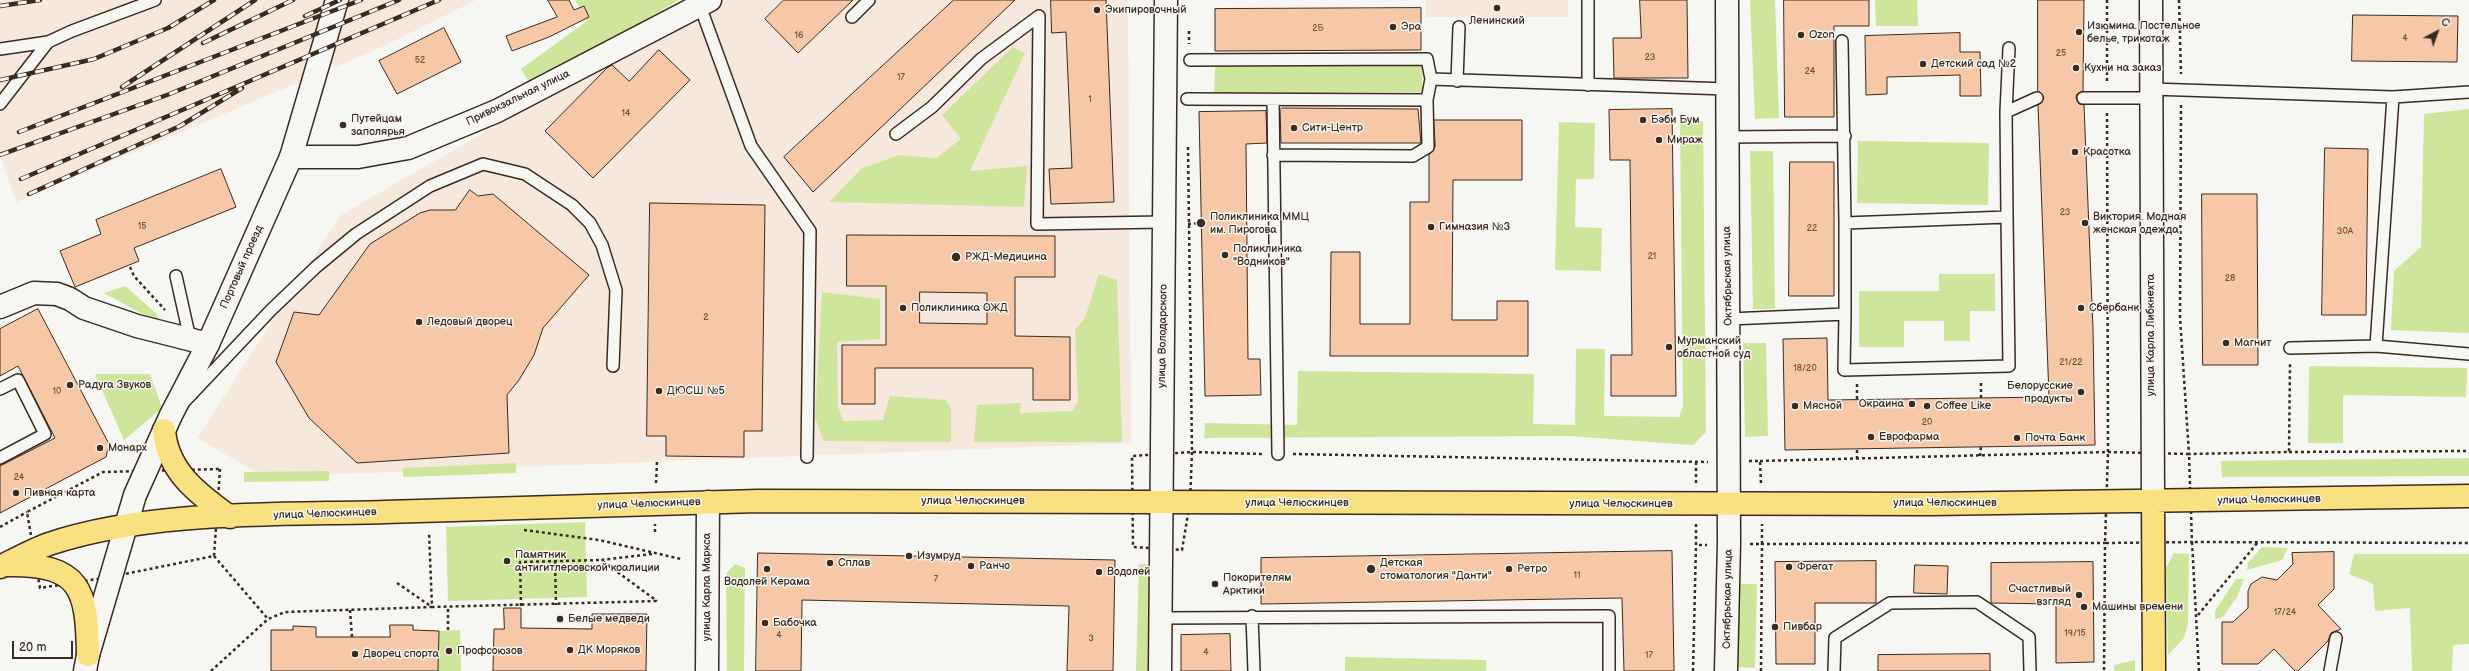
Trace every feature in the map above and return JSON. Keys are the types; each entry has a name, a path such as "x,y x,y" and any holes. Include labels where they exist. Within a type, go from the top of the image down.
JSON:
{"main road":[{"path":"168,422 165,446 177,470 223,517"},
{"name":"улица Челюскинцев","path":"2,566 47,544 82,534 126,526 223,517 708,502 1729,504 2153,502 2469,496"},
{"name":"улица Карла Либкнехта","path":"2153,502 2154,671"},
{"path":"2,566 36,565 51,568 63,573 74,582 86,610 86,663"}],"street":[{"name":"Портовый проезд","path":"86,663 135,495 168,422 192,339 291,157 337,0"},
{"name":"улица Володарского","path":"1160,671 1166,0"},
{"name":"Октябрьская улица","path":"1726,671 1729,504 1729,319 1726,137 1727,0"},
{"name":"улица Карла Либкнехта","path":"2151,0 2151,310 2153,502"},
{"name":"Привокзальная улица","path":"291,157 358,157 408,148 497,111 705,3"},
{"path":"0,307 34,293 56,294 70,299 84,308 137,326 192,339"},
{"name":"улица Карла Маркса","path":"707,671 708,502"}],"lane":[{"path":"0,49 48,42 72,31 155,0"},
{"path":"852,17 869,0"},
{"path":"1588,0 1588,85"},
{"path":"705,3 751,146 810,230 807,457"},
{"path":"896,134 932,107 981,59 1039,16 1038,224 1164,222"},
{"path":"1457,81 1459,27"},
{"path":"1842,41 1845,136 1844,370 2009,366 2006,112 2009,48"},
{"path":"0,104 48,42"},
{"path":"1190,60 1427,59 1431,79 1427,100 1428,147 1414,156 1273,155"},
{"path":"1431,79 1727,89"},
{"path":"2083,98 2107,98 2181,90 2393,97 2469,92"},
{"path":"2376,346 2393,97"},
{"path":"2006,112 2038,98"},
{"path":"1188,99 1427,100"},
{"path":"1273,100 1278,454"},
{"path":"1726,137 1845,136"},
{"path":"168,422 271,310 316,267 356,234 430,186 483,164 525,174 572,205 590,223 602,245 616,290 614,366"},
{"path":"1845,223 2007,217"},
{"path":"176,276 192,339"},
{"path":"1729,319 1845,314"},
{"path":"2290,348 2376,346 2469,354"},
{"path":"0,389 18,380 45,434 0,458"},
{"path":"1834,671 1835,638 1890,603 1977,602 2029,637 2030,671"},
{"path":"1160,618 1252,616 1609,616 1609,671"},
{"path":"1252,616 1254,671"},
{"path":"2330,671 2336,638"}],"path":[{"path":"1760,461 2108,452 2107,0"},
{"path":"2179,0 2181,90 2180,317 2189,454 2469,451"},
{"path":"1189,28 1190,60"},
{"path":"1188,146 1192,452 1696,462"},
{"path":"1188,224 1202,223"},
{"path":"130,267 134,276 192,339"},
{"path":"2289,452 2290,348"},
{"path":"1980,447 1980,456"},
{"path":"1857,449 1857,459"},
{"path":"0,527 27,512"},
{"path":"214,556 223,517"},
{"path":"428,529 432,607"},
{"path":"522,530 599,540 681,559"},
{"path":"2199,671 2192,542 2469,543"},
{"path":"2197,616 2259,542"},
{"path":"1761,671 1762,544 2105,543 2104,671"},
{"path":"1693,671 1696,545"},
{"path":"521,606 520,562 601,560 656,553"},
{"path":"110,577 214,556"},
{"path":"214,556 268,619"},
{"path":"211,671 268,619 285,612 432,607 556,606 658,601 601,560"},
{"path":"555,561 556,606"},
{"path":"397,584 432,607"},
{"path":"448,607 448,630"},
{"path":"350,610 352,637"}],"shaded area":[{"path":"0,0 476,0 382,47 16,202 0,156"},
{"path":"714,0 1128,0 1131,443 265,477 197,438 341,215"},
{"name":"Ленинский","path":"1426,0 1568,0 1568,17 1426,17"}],"green space":[{"path":"575,0 679,0 532,87 521,69 587,21"},
{"path":"1750,0 1775,0 1779,118 1755,119"},
{"path":"1875,0 1917,0 1918,26 1876,26"},
{"path":"1013,47 1025,53 970,171 1027,166 1024,207 829,202 861,169 899,155 936,158 961,139 942,115"},
{"path":"1422,65 1422,92 1214,93 1215,67"},
{"path":"2469,109 2469,333 2391,330 2394,271 2421,247 2424,114"},
{"path":"1680,121 1703,121 1706,432 1693,445 1568,436 1204,438 1205,423 1297,425 1298,371 1534,374 1533,424 1575,425 1576,349 1605,349 1604,416 1679,417 1683,406"},
{"path":"1559,122 1595,123 1594,179 1576,179 1575,227 1602,228 1601,271 1555,270"},
{"path":"1858,141 1989,143 1988,205 1857,203"},
{"path":"1750,151 1773,151 1775,309 1753,309"},
{"path":"1099,274 1117,280 1122,442 974,442 977,405 1021,403 1020,413 1072,411 1078,402 1075,330 1085,318"},
{"path":"1939,274 1995,274 1995,311 1970,311 1970,341 1944,341 1944,321 1904,321 1904,347 1859,347 1859,291 1939,291"},
{"path":"125,286 158,315 157,322 104,293"},
{"path":"822,292 880,299 880,339 837,342 838,407 843,421 883,420 890,396 946,400 951,409 951,442 824,441 815,418"},
{"path":"1743,343 1766,343 1768,436 1745,437"},
{"path":"2309,366 2467,368 2466,397 2343,395 2343,443 2308,443"},
{"path":"95,374 150,374 162,408 124,440"},
{"path":"2469,458 2469,476 2222,477 2221,461"},
{"path":"516,463 516,473 403,477 403,468"},
{"path":"329,471 329,481 244,482 244,472"},
{"path":"585,522 587,597 448,601 446,527"},
{"path":"2262,547 2288,548 2282,560 2247,570 2248,563"},
{"path":"2174,553 2189,554 2188,624 2184,638 2168,655 2166,568"},
{"path":"2354,554 2469,554 2469,644 2453,645 2452,671 2412,671 2410,608 2375,611 2373,584 2349,574"},
{"path":"735,564 745,568 744,671 727,671 726,574"},
{"path":"1139,564 1156,565 1153,671 1136,671"},
{"path":"2236,579 2244,579 2237,597 2223,617 2215,619 2215,611"},
{"path":"1737,584 1757,584 1755,668 1735,667"},
{"name":"Профсоюзов","path":"460,630 461,671 438,671 439,631"},
{"path":"1345,657 1486,660 1486,671 1345,671"},
{"path":"2135,660 2135,671 2114,671 2114,665"}],"building":[{"path":"548,0 569,0 574,10 584,6 589,17 549,37 512,51 506,36 557,17"},
{"path":"784,0 853,0 798,53 765,19"},
{"path":"954,0 1015,0 813,192 784,157"},
{"path":"1051,0 1106,0 1114,202 1051,204 1049,169 1072,168 1066,32 1052,33"},
{"path":"1640,0 1687,0 1688,78 1614,78 1613,38 1641,38"},
{"path":"1784,0 1869,0 1869,26 1834,26 1834,117 1785,117"},
{"path":"2038,0 2084,0 2083,91 2077,94 2076,98 2079,104 2084,105 2093,329 2095,445 1785,450 1783,339 1827,338 1828,400 2049,397 2038,105 2044,98 2038,91"},
{"path":"1421,8 1421,50 1215,51 1215,9"},
{"path":"2353,15 2458,16 2457,62 2352,61"},
{"path":"444,28 461,62 397,94 379,61"},
{"name":"Детский сад №2","path":"1960,33 1960,52 1980,52 1981,96 1960,96 1960,75 1887,77 1887,94 1866,95 1865,36"},
{"path":"659,50 690,80 593,178 545,131 607,68 612,65 629,81"},
{"path":"1282,108 1418,109 1421,143 1281,143 1280,110"},
{"path":"1672,109 1676,396 1611,396 1611,355 1632,355 1630,160 1610,160 1609,110"},
{"name":"Поликлиника \"Водников\"","path":"1266,111 1267,143 1246,144 1248,359 1260,359 1261,395 1205,396 1199,112"},
{"name":"Гимназия №3","path":"1434,120 1522,120 1522,180 1453,180 1452,320 1497,320 1497,301 1528,301 1528,356 1330,356 1331,252 1360,252 1360,324 1410,324 1410,202 1429,202 1429,155 1435,147"},
{"path":"2325,148 2368,149 2366,315 2322,315"},
{"path":"1790,162 1834,162 1834,296 1789,296"},
{"path":"221,169 236,207 134,248 139,261 75,287 60,251 101,234 96,220"},
{"name":"Ледовый дворец","path":"470,190 478,196 493,194 589,275 543,328 534,355 519,380 507,395 509,453 357,463 309,418 276,362 294,312 319,315 370,244 420,213 430,210 455,210"},
{"path":"2202,194 2257,194 2258,365 2203,365"},
{"path":"650,203 765,205 762,431 744,431 744,457 666,456 666,436 647,436"},
{"name":"Поликлиника ОЖД","path":"847,235 1055,236 1055,277 1015,277 1015,336 1070,337 1070,400 1033,400 1033,368 875,368 875,404 842,404 842,345 886,345 886,286 847,286","holes":["920,292 987,293 987,324 920,323"]},
{"path":"38,309 109,444 106,457 0,513 0,466 55,438 18,366 0,376 0,329"},
{"path":"1672,551 1674,671 1624,671 1622,598 1261,604 1261,558"},
{"path":"2334,552 2334,589 2318,605 2341,629 2331,633 2328,641 2298,671 2295,671 2274,649 2258,664 2222,664 2222,622 2233,622 2248,608 2248,591 2251,584 2262,577 2277,580 2293,564 2292,553"},
{"path":"758,553 1115,560 1113,671 1067,671 1069,606 802,600 801,671 756,671"},
{"path":"1876,561 1876,603 1815,603 1815,664 1776,664 1775,562"},
{"path":"2093,562 2094,662 2056,663 2056,604 1991,603 1991,563"},
{"path":"1915,565 1948,566 1947,594 1914,593"},
{"name":"ДК Моряков","path":"504,608 521,608 521,628 592,629 592,614 647,614 646,671 493,671 494,629 504,629"},
{"name":"Дворец спорта","path":"390,625 413,625 413,630 439,631 438,671 271,671 271,630 293,630 293,626 316,627 316,637 390,637"},
{"path":"1230,634 1231,671 1181,671 1181,635"},
{"path":"1990,654 1990,671 1878,671 1878,655"}],"railway":[{"path":"0,6 40,0"},
{"path":"0,80 94,59 168,28 214,0"},
{"path":"122,87 255,0"},
{"path":"203,43 293,0"},
{"path":"305,16 340,0"},
{"path":"19,132 361,0"},
{"path":"0,155 167,95 399,0"},
{"path":"21,179 439,0"},
{"path":"29,194 180,126 242,88"}],"place":[{"name":"Ленинский","path":"1497,8"},
{"name":"Экипировочный","path":"1097,10"},
{"name":"Эра","path":"1393,27"},
{"name":"Изюмина. Постельное белье, трикотаж","path":"2079,32"},
{"name":"Ozon","path":"1801,35"},
{"name":"Детский сад №2","path":"1923,64"},
{"name":"Кухни на заказ","path":"2076,68"},
{"name":"Бэби Бум","path":"1643,120"},
{"name":"Путейцам заполярья","path":"343,125"},
{"name":"Сити-Центр","path":"1294,128"},
{"name":"Мираж","path":"1659,140"},
{"name":"Красотка","path":"2075,152"},
{"name":"Поликлиника ММЦ им. Пирогова","path":"1201,223"},
{"name":"Виктория. Модная женская одежда","path":"2085,223"},
{"name":"Гимназия №3","path":"1431,227"},
{"name":"Поликлиника \"Водников\"","path":"1225,255"},
{"name":"РЖД-Медицина","path":"956,257"},
{"name":"Поликлиника ОЖД","path":"903,308"},
{"name":"Сбербанк","path":"2081,308"},
{"name":"Ледовый дворец","path":"419,322"},
{"name":"Магнит","path":"2226,343"},
{"name":"Мурманский областной суд","path":"1669,347"},
{"name":"Радуга Звуков","path":"70,385"},
{"name":"ДЮСШ №5","path":"659,391"},
{"name":"Белорусские продукты","path":"2081,392"},
{"name":"Окраина","path":"1912,404"},
{"name":"Мясной","path":"1795,406"},
{"name":"Coffee Like","path":"1927,406"},
{"name":"Еврофарма","path":"1871,437"},
{"name":"Почта Банк","path":"2017,438"},
{"name":"Монарх","path":"100,448"},
{"name":"Пивная карта","path":"16,493"},
{"name":"Изумруд","path":"909,556"},
{"name":"Памятник антигитлеровской коалиции","path":"507,561"},
{"name":"Сплав","path":"830,563"},
{"name":"Ранчо","path":"971,566"},
{"name":"Фрегат","path":"1789,567"},
{"name":"Водолей Керама","path":"767,569"},
{"name":"Детская стоматология \"Данти\"","path":"1371,569"},
{"name":"Ретро","path":"1509,569"},
{"name":"Водолей","path":"1099,572"},
{"name":"Покорителям Арктики","path":"1215,584"},
{"name":"Счастливый взгляд","path":"2079,595"},
{"name":"Машины времени","path":"2084,607"},
{"name":"Белые медведи","path":"560,619"},
{"name":"Бабочка","path":"765,623"},
{"name":"Пивбар","path":"1775,627"},
{"name":"ДК Моряков","path":"570,650"},
{"name":"Профсоюзов","path":"449,651"},
{"name":"Дворец спорта","path":"355,654"}]}
